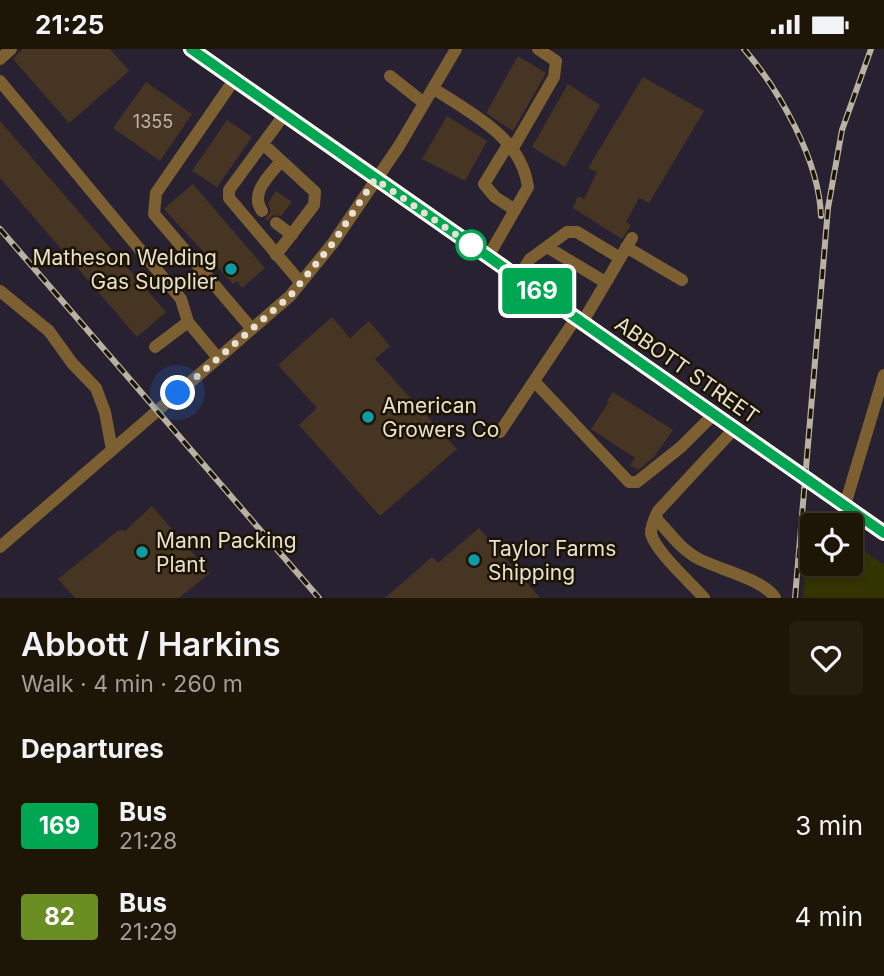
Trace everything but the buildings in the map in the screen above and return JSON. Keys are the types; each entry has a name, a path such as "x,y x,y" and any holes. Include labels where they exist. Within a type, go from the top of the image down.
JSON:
{"main road":[{"name":"ABBOTT STREET","path":"191,49 884,533"}],"street":[{"path":"0,59 11,49"},
{"path":"0,547 252,329 301,283 333,243 456,49"},
{"path":"515,210 495,197 484,184 555,77 556,61 538,49"},
{"path":"390,76 424,103"},
{"path":"234,80 156,193 153,214 252,329"},
{"path":"0,81 181,299 188,322 218,358"},
{"path":"433,88 492,127 511,145 527,176 528,187 488,257"},
{"path":"284,115 229,190 229,198 301,283"},
{"path":"263,144 315,192 314,205 276,255"},
{"path":"262,211 258,194 281,161"},
{"path":"276,223 292,235"},
{"path":"518,278 530,258 567,232 577,232 626,248 682,280"},
{"path":"548,247 606,282"},
{"path":"500,432 606,282 626,248"},
{"path":"0,291 49,331 72,363 96,389 105,412 112,450"},
{"path":"155,347 188,322"},
{"path":"845,505 884,376"},
{"path":"534,381 629,482 637,482 681,447 714,414"},
{"path":"870,420 884,426"},
{"path":"705,598 657,546 651,534 655,517 735,428"},
{"path":"655,517 698,558 772,591 775,598"}],"shaded area":[{"path":"0,49 884,49 884,598 0,598"},
{"path":"863,550 884,565 884,598 803,598 805,576 863,576"}],"railway":[{"path":"744,49 771,85 795,127 813,172 821,216"},
{"path":"795,598 828,208 842,130 871,49"},
{"path":"0,229 319,598"}],"bus line":[{"name":"169","path":"191,49 884,533"}],"place":[{"name":"Matheson Welding Gas Supplier","path":"231,269"},
{"name":"American Growers Co","path":"368,417"},
{"name":"Mann Packing Plant","path":"142,552"},
{"name":"Taylor Farms Shipping","path":"474,560"}],"route":[{"path":"178,393 290,296 333,243 375,179 471,245"}]}
